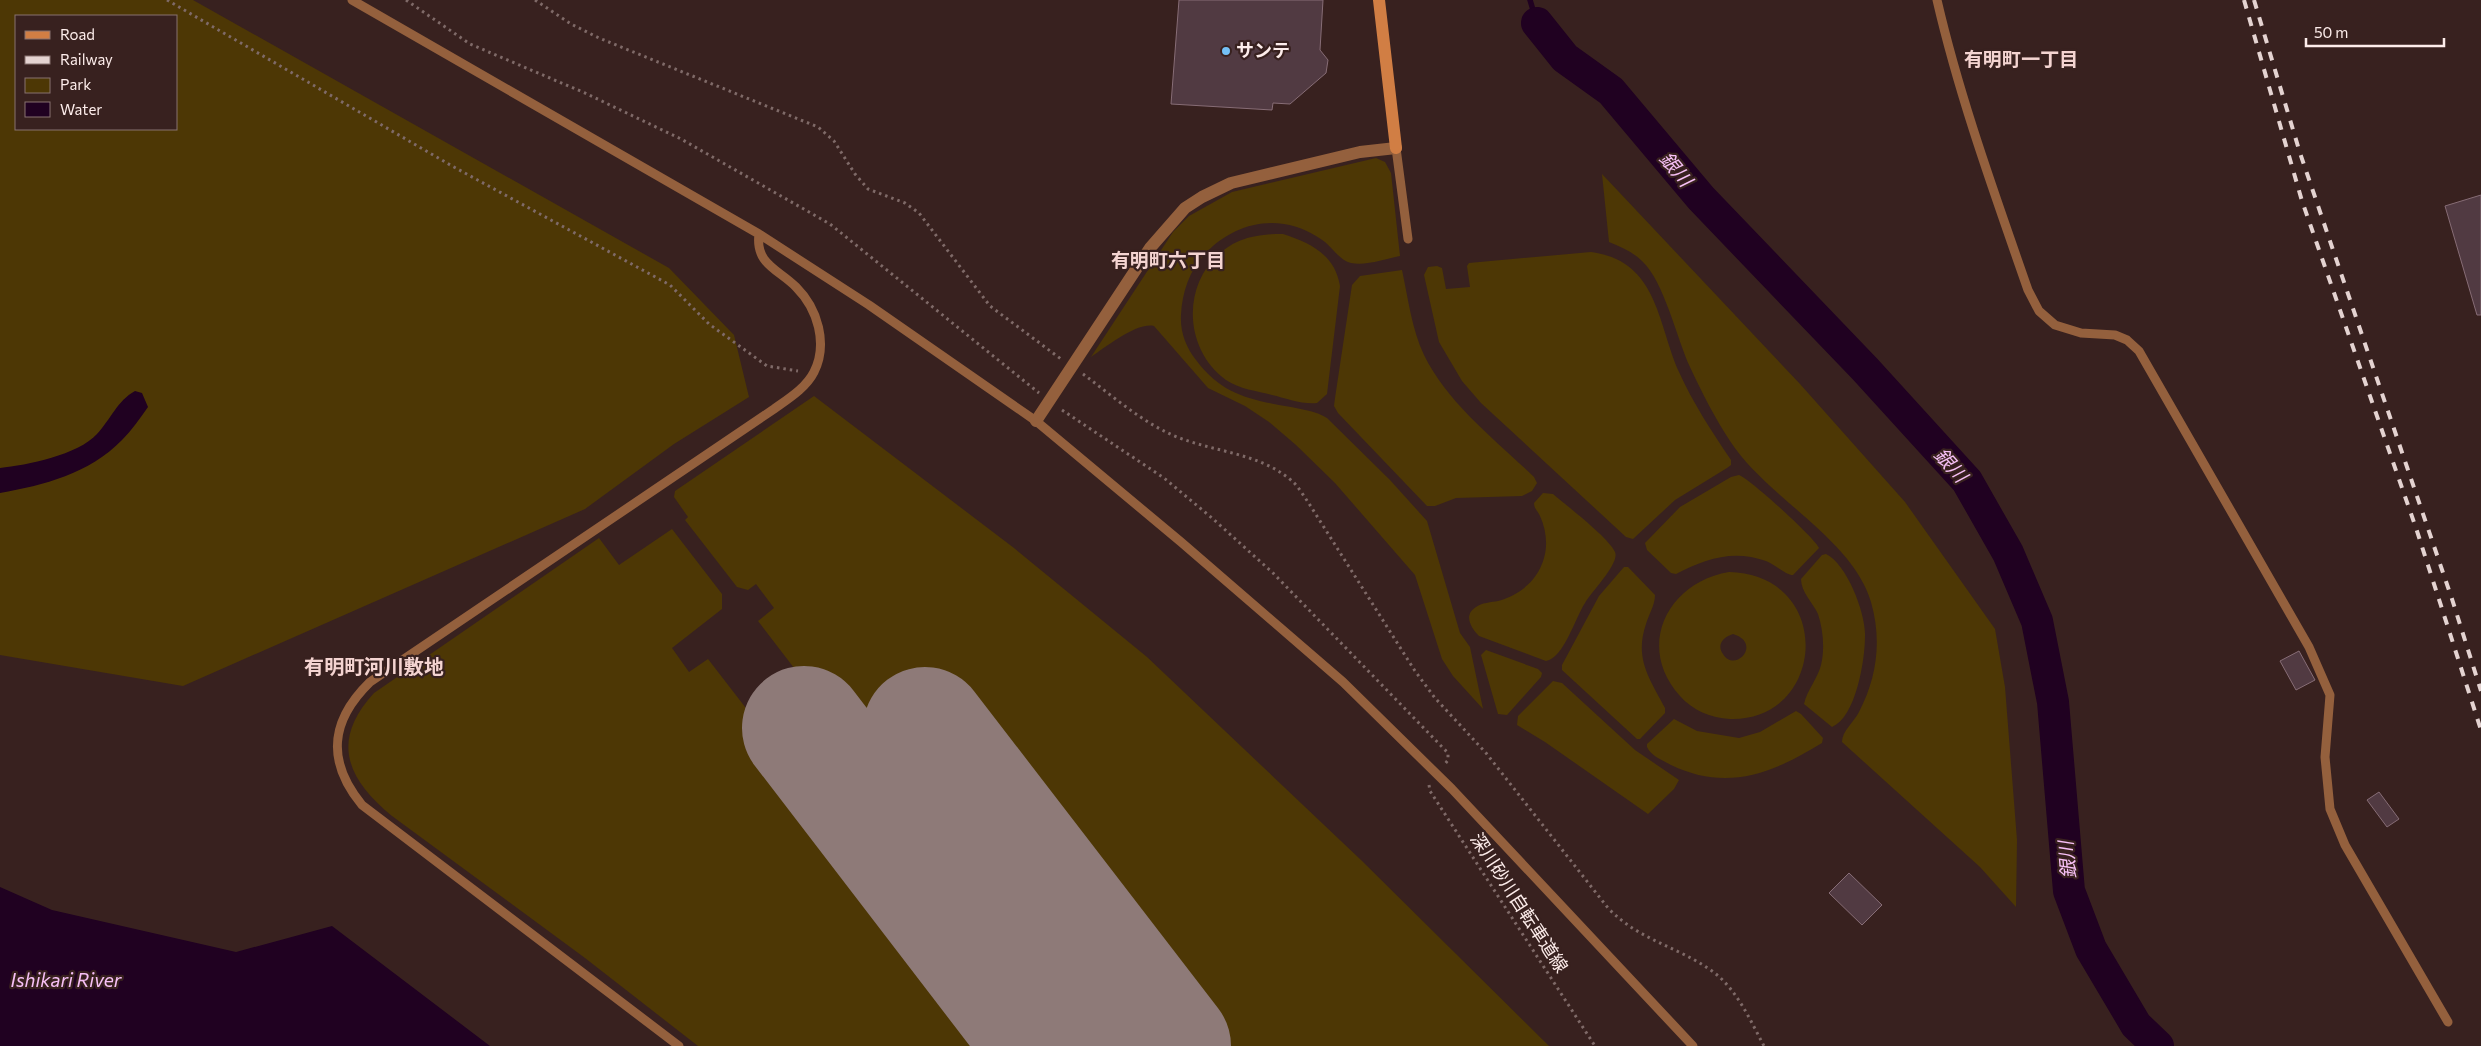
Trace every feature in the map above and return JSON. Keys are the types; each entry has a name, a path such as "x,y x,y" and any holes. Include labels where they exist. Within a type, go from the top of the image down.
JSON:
{"street":[{"path":"1036,421 1150,248 1185,208 1230,183 1360,152 1396,148 1379,0"}],"lane":[{"path":"352,0 759,234 869,305 1036,421 1188,548 1343,682 1436,774 1693,1046"},
{"path":"1937,0 1947,45 1965,104 2028,290 2039,311 2055,325 2081,333 2115,336 2127,340 2139,351 2190,437 2313,655 2330,695 2325,757 2330,809 2345,846 2448,1022"},
{"path":"1396,148 1408,239"},
{"path":"678,1046 362,805 349,789 341,770 338,750 340,725 353,699 370,682 774,409 802,388 814,373 821,349 818,323 808,301 796,287 768,265 760,254 758,246 759,234"}],"path":[{"path":"167,0 452,166 670,285 709,324 767,366 814,373"},
{"path":"535,0 571,24 600,38 818,127 834,141 855,174 868,189 905,204 919,213 990,306 1072,367 1144,418 1169,433 1259,462 1279,471 1293,482 1308,502 1415,671 1435,698 1486,753 1608,908 1622,923 1637,933 1713,972 1738,998 1764,1046"},
{"name":"深川砂川自転車道線","path":"1436,774 1429,784 1430,791 1595,1046"}],"green space":[{"path":"0,0 193,0 669,268 734,335 749,397 674,444 585,509 183,686 0,655"},
{"path":"1376,158 1385,162 1391,173 1400,256 1369,263 1351,263 1340,257 1325,242 1306,230 1295,226 1262,223 1241,229 1222,239 1195,266 1183,298 1181,315 1184,339 1192,355 1206,372 1227,388 1238,394 1263,402 1310,411 1327,418 1390,480 1427,521 1460,633 1470,647 1483,709 1453,676 1442,659 1415,575 1335,483 1296,445 1269,422 1245,406 1208,388 1154,326 1131,331 1091,357 1173,232 1189,216 1232,192"},
{"path":"1602,174 1800,384 1905,502 1995,629 2005,687 2017,840 2016,907 1980,867 1842,742 1844,734 1857,716 1865,699 1874,672 1877,645 1871,602 1861,579 1846,558 1828,538 1765,481 1746,461 1724,432 1690,367 1663,296 1650,270 1635,255 1609,242"},
{"path":"1283,234 1312,246 1327,258 1333,266 1340,286 1327,394 1317,403 1300,402 1248,389 1226,380 1210,365 1199,347 1194,327 1193,306 1197,286 1206,268 1220,253 1245,239 1261,235"},
{"path":"1591,252 1613,258 1630,268 1642,281 1652,297 1659,314 1684,384 1731,460 1731,465 1727,468 1675,500 1633,539 1626,537 1481,403 1462,381 1439,342 1424,275 1428,267 1437,266 1442,268 1446,289 1470,287 1467,266 1469,263"},
{"path":"1402,270 1416,335 1434,373 1459,405 1534,477 1537,483 1532,491 1522,496 1456,498 1435,506 1427,506 1338,413 1334,406 1352,285 1360,276"},
{"path":"814,396 1014,548 1147,657 1361,860 1549,1046 1084,1046 758,621 774,608 756,584 748,590 737,587 685,520 688,517 674,497 675,491"},
{"path":"1739,475 1782,509 1807,533 1819,548 1793,575 1766,561 1742,556 1720,557 1676,574 1671,573 1647,550 1645,543 1680,507 1731,477"},
{"path":"1543,493 1553,494 1587,522 1605,539 1615,552 1610,570 1585,603 1564,645 1558,653 1546,661 1479,636 1473,629 1469,618 1472,610 1478,606 1514,595 1533,580 1541,566 1545,553 1546,537 1544,526 1534,503"},
{"path":"672,529 722,594 722,609 672,648 689,672 708,659 1007,1046 698,1046 585,958 392,816 364,788 355,773 350,759 348,743 352,727 360,711 374,693 599,538 619,565"},
{"path":"1826,554 1834,559 1841,568 1854,590 1862,615 1865,636 1858,687 1847,712 1832,727 1804,704 1820,670 1823,646 1818,614 1805,593 1801,579 1822,555"},
{"path":"1624,567 1628,567 1655,595 1643,636 1642,648 1645,668 1665,708 1665,713 1640,739 1637,739 1562,670 1562,665 1599,596"},
{"path":"1729,572 1764,579 1788,597 1802,621 1806,648 1800,675 1785,698 1762,714 1730,719 1709,715 1685,701 1667,677 1660,657 1660,637 1665,619 1675,602 1689,589 1708,578","holes":["1733,634 1742,638 1746,644 1744,655 1734,661 1728,659 1721,650 1722,641"]},
{"path":"1486,650 1538,669 1542,673 1541,677 1507,715 1498,714 1481,655"},
{"path":"1553,681 1562,683 1635,750 1679,780 1674,789 1648,814 1545,742 1517,725 1518,716"},
{"path":"774,695 805,698 1074,1046 1016,1046 770,725"},
{"path":"1796,711 1823,738 1822,743 1786,763 1749,775 1730,778 1692,773 1671,765 1651,753 1647,747 1647,744 1674,719 1697,731 1739,738 1760,732"}],"water":[{"path":"135,391 142,393 148,407 129,432 109,452 95,462 65,476 49,482 0,493 0,468 52,458 78,448 97,434 123,400"},
{"name":"Ishikari River","path":"0,887 52,910 236,952 332,926 490,1046 0,1046"}],"building":[{"name":"サンテ","path":"1179,0 1323,0 1320,50 1328,60 1326,73 1290,104 1273,103 1272,110 1171,104"},
{"path":"2481,195 2481,315 2477,315 2445,206"},
{"path":"2299,651 2315,680 2296,690 2280,661"},
{"path":"2379,792 2399,819 2387,827 2367,800"},
{"path":"1849,873 1882,905 1862,925 1829,893"}],"waterway":[{"name":"銀川","path":"1530,0 1537,23"},
{"name":"銀川","path":"1537,23 1565,58 1611,91 1701,198 1865,369 1967,481 2008,553 2037,621 2053,702 2069,891 2091,949 2136,1025 2158,1046"}],"runway":[{"path":"804,728 1048,1046"},
{"path":"925,729 1169,1046"}],"railway":[{"path":"2244,0 2302,201 2416,528 2481,730"},
{"path":"2254,0 2300,153 2452,599 2481,691"}],"place":[{"name":"サンテ","path":"1226,51"}],"district":[{"name":"有明町一丁目","path":"2021,59"},
{"name":"有明町六丁目","path":"1168,260"},
{"name":"有明町河川敷地","path":"374,667"}]}
